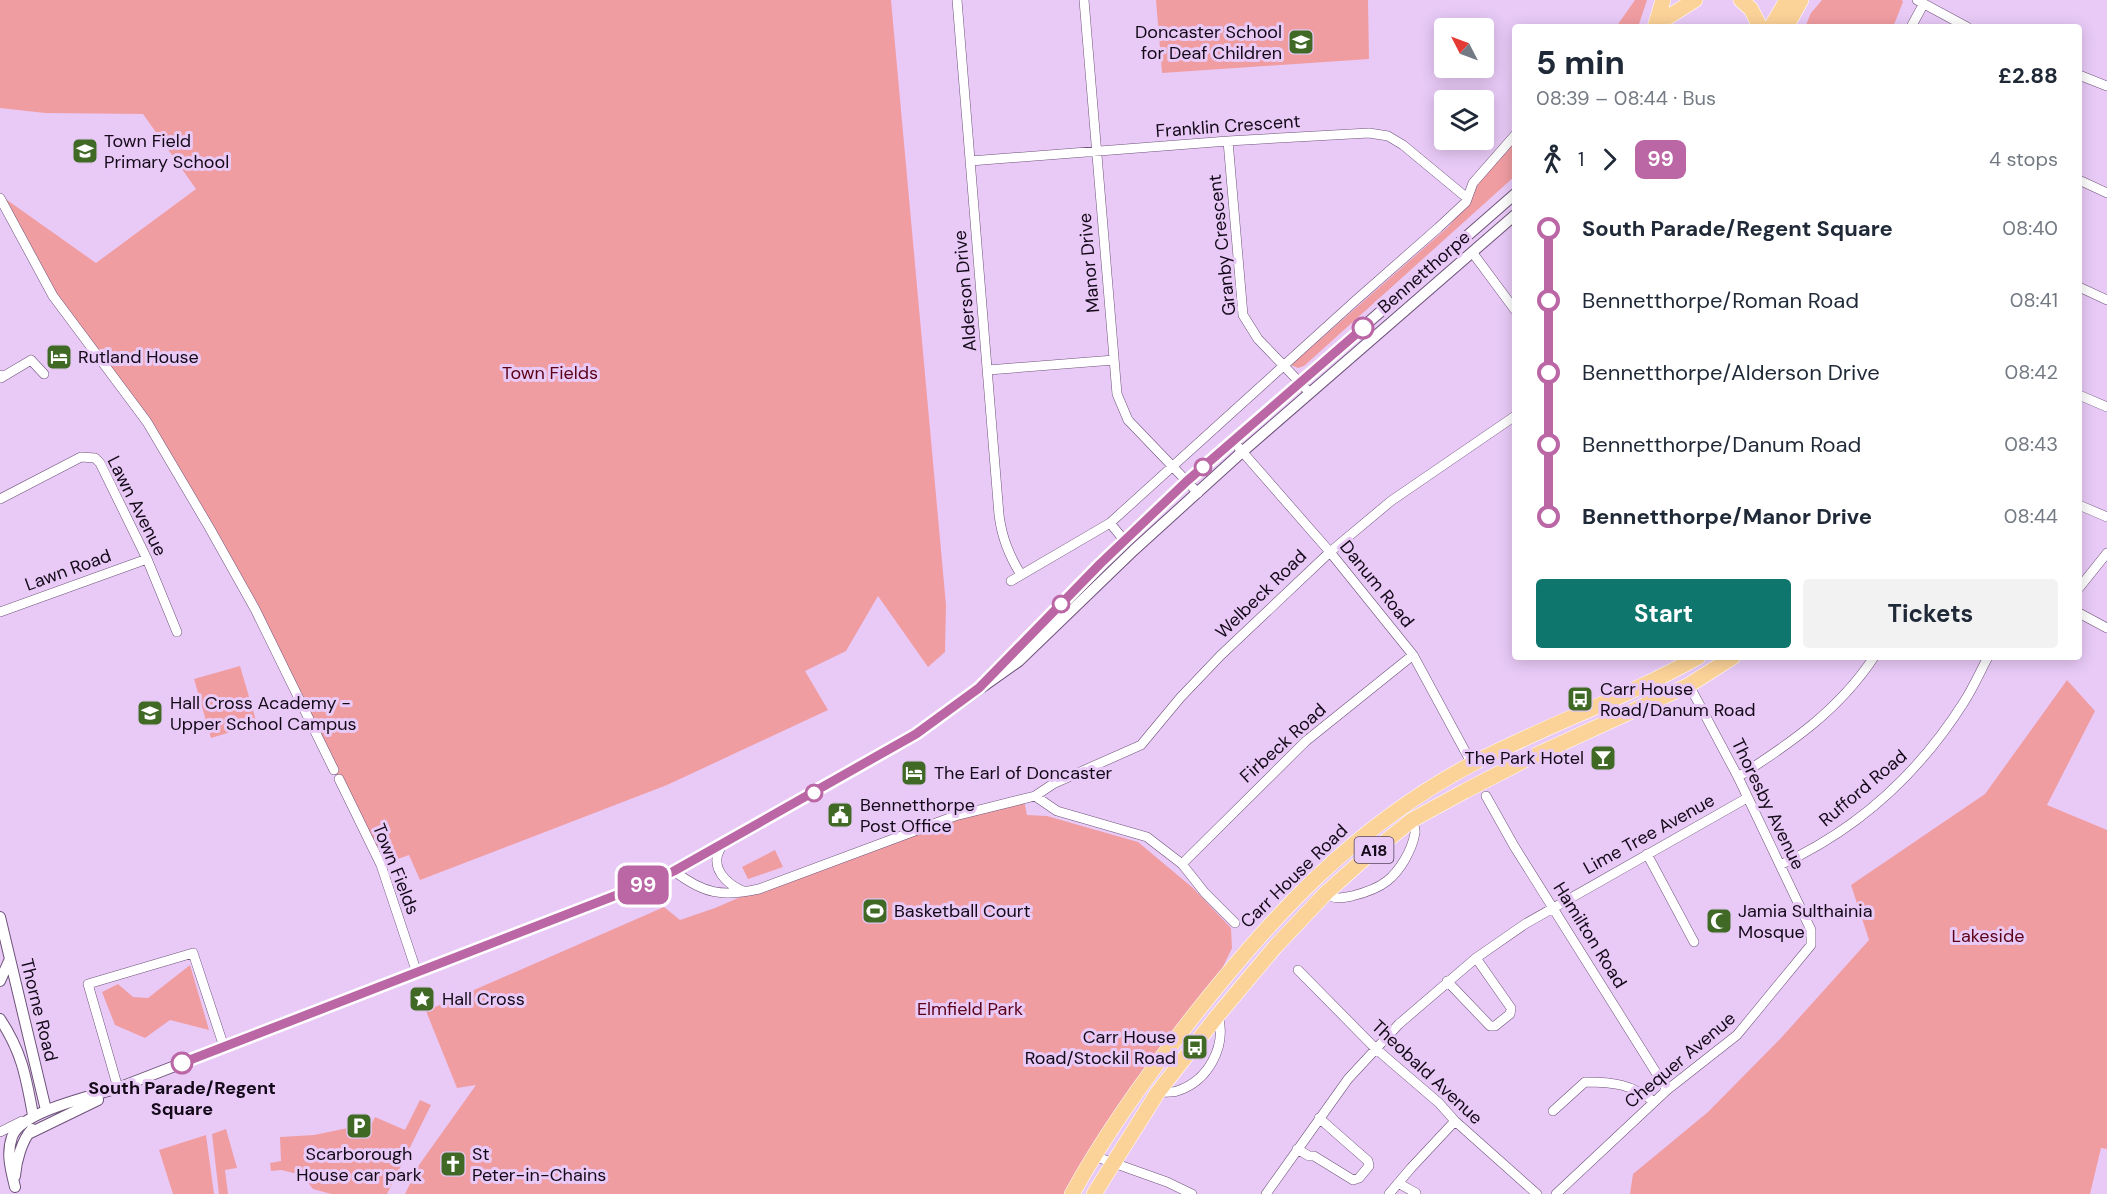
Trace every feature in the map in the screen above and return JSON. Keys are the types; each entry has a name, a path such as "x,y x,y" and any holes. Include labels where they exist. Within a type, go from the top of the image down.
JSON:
{"highway":[{"path":"1658,24 1663,0"},
{"path":"1660,24 1695,0"},
{"path":"1741,0 1751,9 1758,24"},
{"path":"1773,24 1787,0"},
{"path":"1788,24 1801,0"},
{"name":"Carr House Road","path":"1094,1194 1158,1092 1218,1015 1275,947 1326,893 1365,858 1412,820 1523,761 1689,685 1728,660"},
{"name":"Carr House Road","path":"1072,1194 1094,1156 1171,1045 1248,948 1324,868 1402,806 1472,764 1679,662"}],"street":[{"name":"Alderson Drive","path":"957,0 1001,532 1008,553 1021,575"},
{"name":"Manor Drive","path":"1084,0 1117,394 1128,420 1198,493"},
{"path":"1912,24 1920,2 1961,24"},
{"path":"2082,76 2107,86"},
{"name":"Franklin Crescent","path":"970,161 1228,141 1369,133 1388,136 1403,145 1467,198"},
{"name":"Bennetthorpe","path":"1011,581 1110,523 1466,202 1473,183 1512,138"},
{"name":"Granby Crescent","path":"1228,141 1243,315 1258,339 1310,393"},
{"path":"2082,181 2107,193"},
{"name":"Bennetthorpe","path":"979,688 1124,540 1187,481 1512,197"},
{"path":"0,198 53,296 147,422 210,527 255,609 334,770"},
{"name":"Bennetthorpe","path":"118,1088 674,871 916,734 1019,661 1134,550 1242,452 1512,218"},
{"path":"1472,252 1512,306"},
{"path":"2082,288 2107,300"},
{"path":"0,375 1,378 31,360 44,374"},
{"path":"988,370 1114,360"},
{"path":"2082,396 2107,407"},
{"name":"Welbeck Road","path":"674,871 693,885 716,893 759,889 955,816 1035,796 1053,784 1141,745 1180,698 1220,656 1330,552 1391,501 1512,418"},
{"name":"Danum Road","path":"1233,441 1330,552 1413,655 1472,764"},
{"name":"Lawn Avenue","path":"0,499 81,457 95,458 100,463 147,559 177,632"},
{"path":"2082,506 2107,517"},
{"path":"1110,523 1124,540"},
{"path":"2082,584 2107,553"},
{"name":"Lawn Road","path":"0,612 147,559"},
{"path":"2082,615 2107,628"},
{"name":"Firbeck Road","path":"1182,864 1306,741 1413,655"},
{"path":"1738,777 1788,745 1817,722 1839,702 1872,660"},
{"name":"Rufford Road","path":"1780,865 1812,851 1852,824 1918,765 1966,700 1986,660"},
{"name":"Thoresby Avenue","path":"1689,685 1738,777 1811,930 1812,940"},
{"name":"Town Fields","path":"339,779 381,865 417,973"},
{"path":"1035,796 1057,811 1147,837 1182,864 1205,893 1235,923"},
{"name":"Hamilton Road","path":"1486,796 1514,846 1667,1090"},
{"name":"Lime Tree Avenue","path":"1266,1194 1348,1078 1414,1010 1448,981 1476,958 1525,924 1747,798"},
{"name":"Carr House Road","path":"1326,893 1331,898 1341,899 1366,892 1386,882 1401,866 1407,854 1416,831 1412,820"},
{"path":"722,844 717,859 720,869 726,880 735,888 745,892"},
{"path":"1647,854 1694,942"},
{"name":"Thorne Road","path":"0,917 46,1110"},
{"name":"Chequer Avenue","path":"1556,1194 1667,1090 1750,1022 1807,951 1812,940"},
{"path":"118,1088 88,984 193,953 224,1047"},
{"path":"1448,981 1490,1026 1495,1026 1510,1014 1511,1008 1476,958"},
{"path":"0,981 9,960"},
{"name":"Theobald Avenue","path":"1298,969 1375,1048 1439,1103 1455,1121 1537,1194"},
{"path":"1158,1092 1174,1092 1196,1082 1212,1064 1221,1039 1218,1015"},
{"name":"Thorne Road","path":"0,1019 18,1048 37,1119"},
{"path":"1553,1111 1585,1082 1626,1086 1640,1090 1654,1102"},
{"path":"15,1190 16,1166 28,1134 46,1110 118,1088"},
{"path":"28,1134 101,1099 118,1088"},
{"path":"1297,1149 1309,1156 1314,1156 1353,1180 1359,1178 1369,1166 1368,1161 1319,1118"},
{"path":"15,1190 9,1159 11,1138 14,1132 37,1119"},
{"path":"0,1132 37,1119 52,1121"},
{"path":"1389,1194 1455,1121"},
{"path":"1094,1156 1167,1182 1192,1194"},
{"path":"1398,1184 1416,1193"}],"green space":[{"name":"Town Fields","path":"0,0 891,0 946,605 945,652 928,667 878,596 846,651 805,671 828,710 667,785 420,880 409,855 381,865 255,609 147,422 53,296 0,195 96,263 196,189 143,114 45,113 0,108"},
{"path":"1156,0 1368,0 1369,59 1162,73"},
{"path":"1635,0 1647,0 1639,24 1618,24"},
{"path":"1822,0 1902,0 1903,2 1894,24 1806,24 1811,13"},
{"path":"1512,144 1512,179 1304,366 1298,368 1291,365 1448,227 1470,201 1473,190"},
{"path":"240,666 257,724 211,738 194,679"},
{"name":"Lakeside","path":"2067,680 2095,711 2047,805 2107,830 2107,1149 2101,1148 2090,1194 1630,1194 1633,1174 1708,1112 1781,1038 1869,940 1851,885 1985,794"},
{"name":"Elmfield Park","path":"1024,800 1027,815 1047,816 1138,842 1193,888 1231,928 1232,948 1209,996 1071,1194 405,1194 419,1165 476,1085 457,1088 426,1011 664,907 680,920 916,832"},
{"path":"775,850 783,867 748,879 742,867"},
{"path":"190,965 209,1030 170,1020 145,1038 115,1025 102,992 118,984 133,997 148,998"},
{"path":"420,1100 431,1105 387,1194 331,1194 313,1189 302,1175 281,1170 271,1171 270,1163 281,1161 280,1137 314,1135 348,1128 366,1135 375,1117 405,1130"},
{"path":"226,1129 237,1168 225,1170 228,1194 219,1194 212,1134"},
{"path":"206,1135 214,1194 173,1194 159,1150"}],"bus line":[{"name":"99","path":"182,1063 653,881 916,734 979,688 1124,540 1187,481 1363,328"}],"place":[{"name":"Doncaster School for Deaf Children","path":"1301,42"},
{"name":"Town Field Primary School","path":"85,151"},
{"name":"Rutland House","path":"59,357"},
{"name":"Carr House Road/Danum Road","path":"1580,699"},
{"name":"Hall Cross Academy - Upper School Campus","path":"150,713"},
{"name":"The Park Hotel","path":"1603,758"},
{"name":"The Earl of Doncaster","path":"914,773"},
{"name":"Bennetthorpe Post Office","path":"840,815"},
{"name":"Basketball Court","path":"875,911"},
{"name":"Jamia Sulthainia Mosque","path":"1719,921"},
{"name":"Hall Cross","path":"422,999"},
{"name":"Carr House Road/Stockil Road","path":"1195,1047"},
{"name":"South Parade/Regent Square","path":"182,1063"},
{"name":"Scarborough House car park","path":"359,1126"},
{"name":"St Peter-in-Chains","path":"453,1164"}]}
